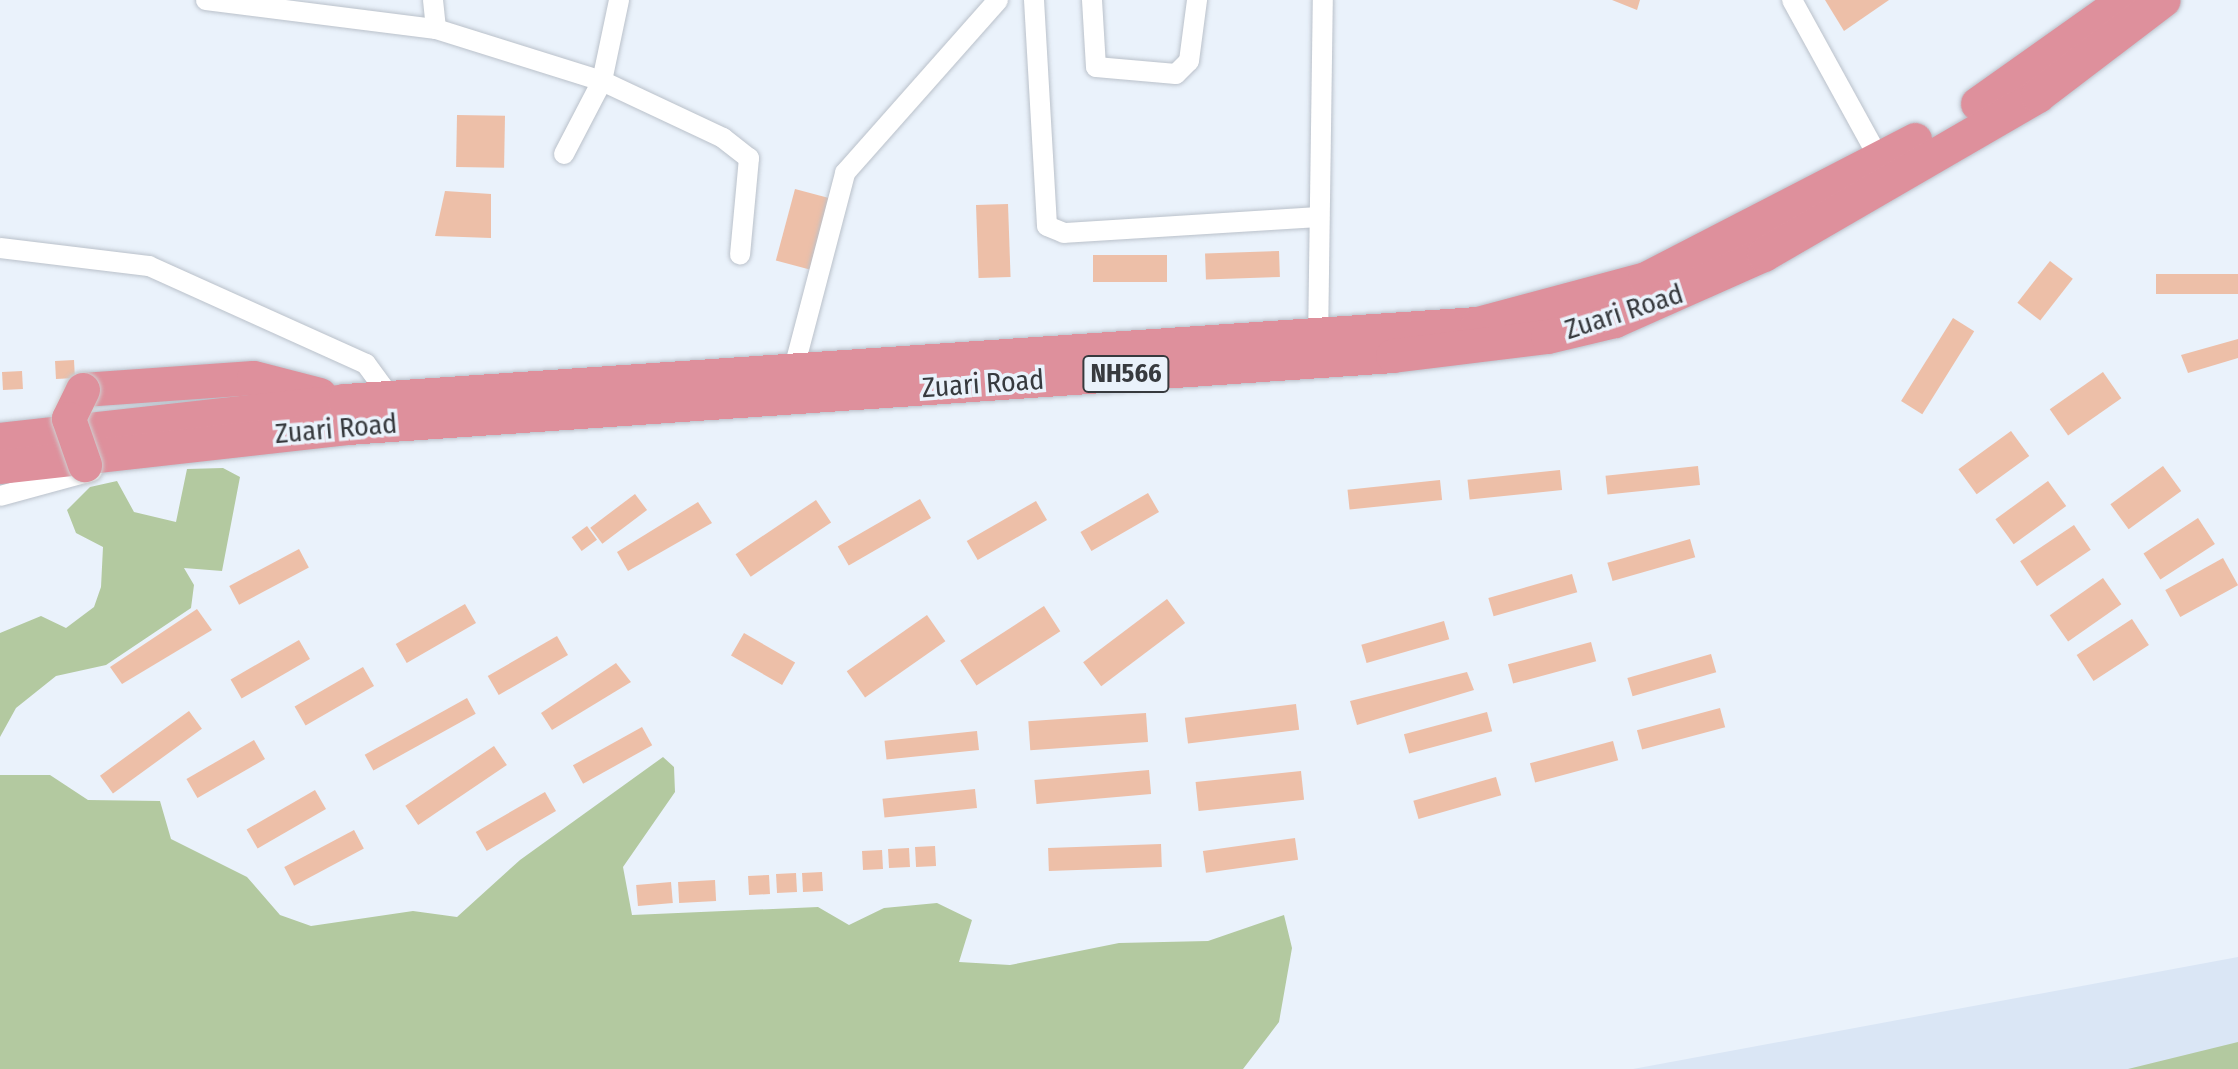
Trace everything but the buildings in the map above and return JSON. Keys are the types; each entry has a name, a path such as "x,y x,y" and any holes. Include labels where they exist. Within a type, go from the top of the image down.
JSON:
{"highway":[{"name":"Zuari Road","path":"0,467 346,414 391,398 794,368 1318,349 1478,324 1633,283 1719,247 2014,83 2125,0"},
{"name":"Zuari Road","path":"0,440 1318,349 1548,337 1686,294 2038,96 2164,0"},
{"path":"254,378 346,414 318,445 89,468 69,419 83,390 254,378"}],"street":[{"path":"206,0 436,29 602,81 723,138 749,158 740,255"},
{"path":"433,0 436,29"},
{"path":"564,154 602,81 619,0"},
{"path":"794,368 845,173 998,0"},
{"path":"1034,0 1047,226 1064,233 1316,217"},
{"path":"1092,0 1096,67 1176,74 1189,61 1197,0"},
{"path":"1318,349 1316,217 1323,0"},
{"path":"1792,0 1880,160"},
{"path":"0,248 149,266 366,364 391,398"},
{"path":"0,496 89,468"}],"shaded area":[{"path":"2238,957 2238,1069 1633,1069"}],"green space":[{"path":"223,468 240,477 222,571 184,568 194,585 191,608 106,665 56,676 16,708 0,737 0,633 41,616 66,628 94,607 101,587 103,547 76,533 67,510 90,487 117,481 134,512 176,522 187,469"},
{"path":"663,757 674,767 675,792 623,867 632,915 818,907 849,925 884,908 937,903 972,920 959,962 1010,965 1119,943 1208,941 1284,915 1292,948 1279,1022 1243,1069 0,1069 0,775 50,775 88,800 160,801 171,839 247,877 280,915 311,926 413,911 457,917 520,860"},
{"path":"2238,1042 2238,1069 2128,1069"}]}
